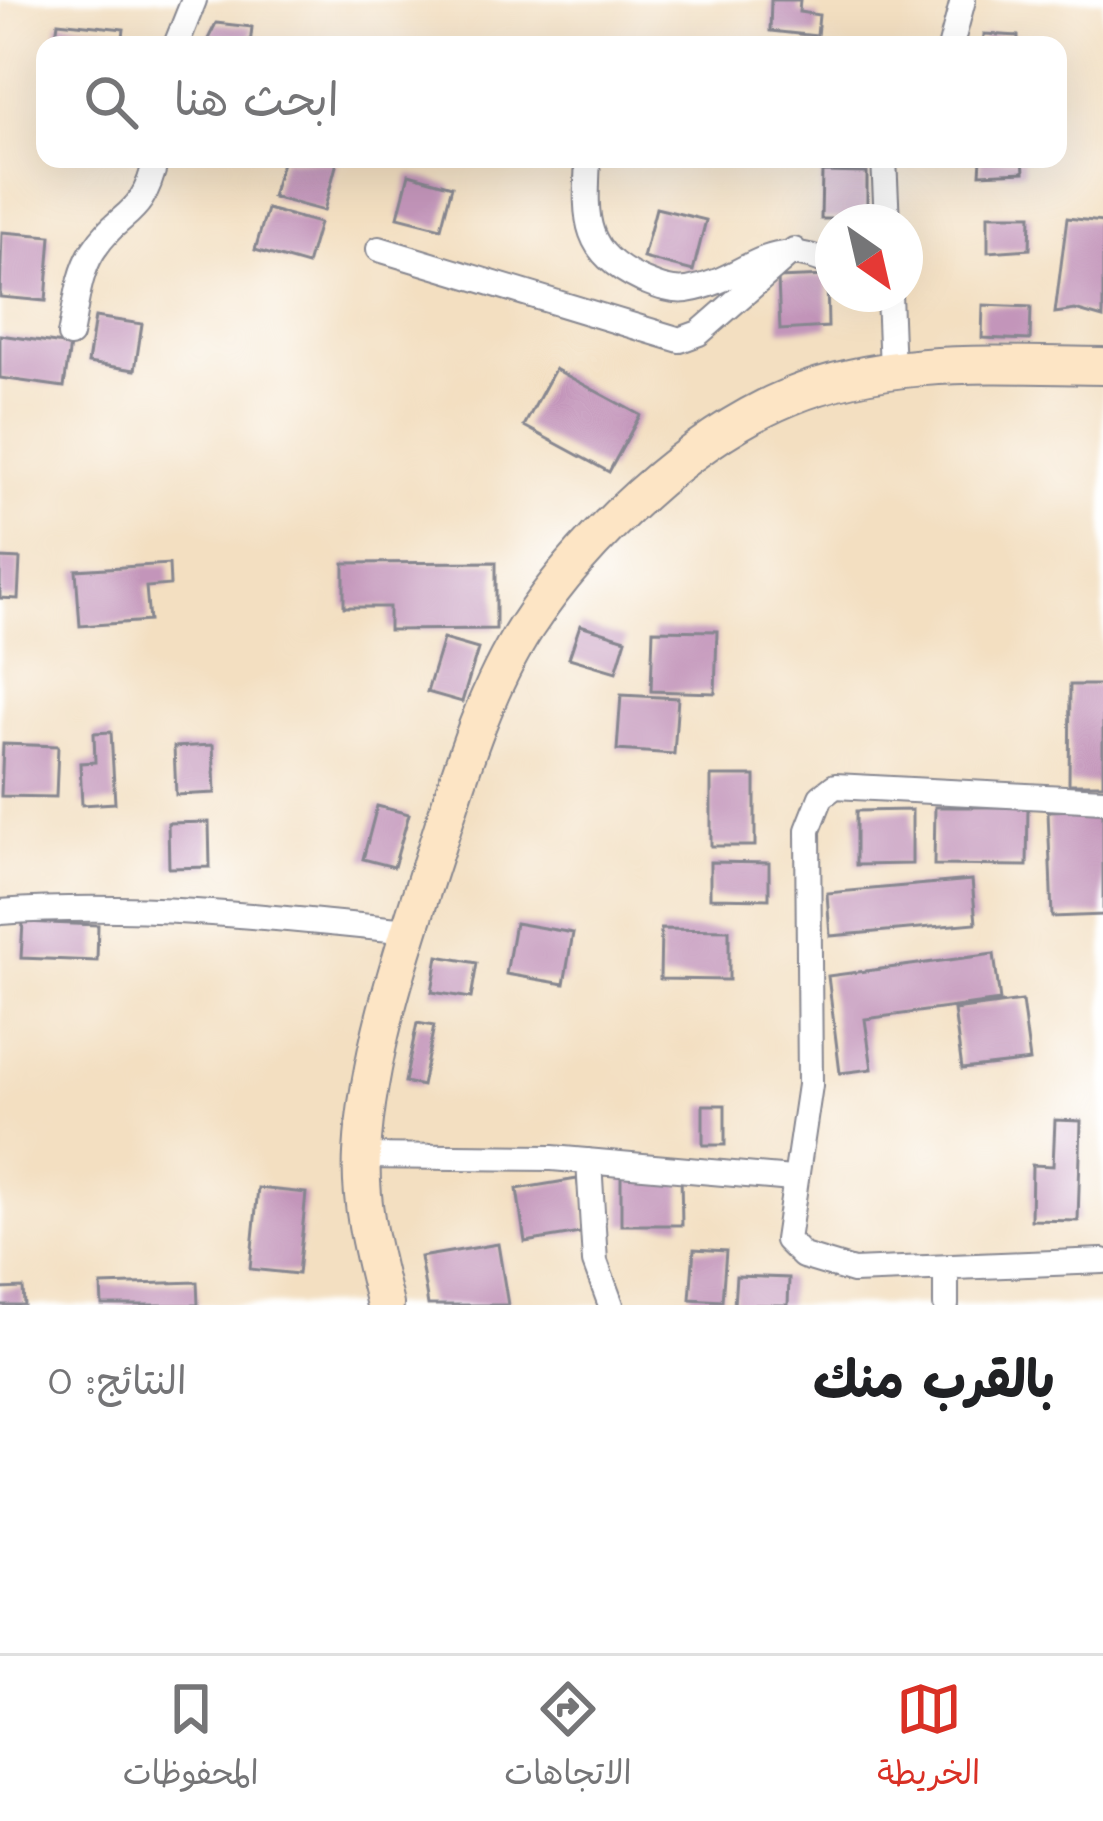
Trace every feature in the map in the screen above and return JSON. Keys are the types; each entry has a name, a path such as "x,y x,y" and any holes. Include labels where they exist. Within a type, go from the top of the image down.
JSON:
{"street":[{"path":"180,36 194,0"},
{"path":"953,36 963,0"},
{"path":"70,334 84,267 109,232 140,207 153,168"},
{"path":"588,168 588,228 598,251 661,288 685,290 774,253 794,250 815,258"},
{"path":"884,168 886,204"},
{"path":"379,249 680,340 699,333 794,250"},
{"path":"890,312 892,371"},
{"path":"385,1305 363,1195 362,1156 378,1050 409,931 481,718 526,627 646,491 717,434 789,397 939,364 1103,366"},
{"path":"1103,800 836,786 820,797 808,830 810,1085 792,1179 787,1240 803,1256 853,1271 1103,1261"},
{"path":"0,912 78,906 230,912 409,931"},
{"path":"362,1156 589,1161 792,1179"},
{"path":"589,1161 596,1262 610,1305"},
{"path":"946,1269 946,1305"}],"building":[{"path":"771,0 800,0 799,12 819,15 817,36 770,31"},
{"path":"58,22 124,29 123,36 56,36"},
{"path":"216,23 252,27 251,36 210,36"},
{"path":"280,168 335,168 324,211 272,197"},
{"path":"980,168 1024,168 1024,172 980,174"},
{"path":"822,172 867,173 867,204 821,204"},
{"path":"409,174 452,186 441,228 398,217"},
{"path":"656,208 706,220 693,271 643,258"},
{"path":"267,209 319,223 307,265 255,250"},
{"path":"988,215 1031,215 1030,249 988,252"},
{"path":"1067,218 1103,222 1103,318 1075,310 1055,313"},
{"path":"2,232 51,236 46,301 0,297"},
{"path":"815,276 815,312 828,312 828,327 780,330 778,278"},
{"path":"983,305 1031,307 1030,340 982,338"},
{"path":"95,317 142,324 135,370 88,363"},
{"path":"0,335 70,345 64,387 0,378"},
{"path":"555,369 640,415 609,472 524,426"},
{"path":"0,558 20,559 18,599 0,598"},
{"path":"496,562 496,629 389,630 389,607 344,607 344,563"},
{"path":"169,564 170,585 146,587 149,621 80,626 76,570"},
{"path":"580,625 626,639 616,672 569,658"},
{"path":"653,630 717,631 715,693 651,691"},
{"path":"443,639 478,649 462,702 427,692"},
{"path":"1070,685 1103,685 1103,784 1069,784"},
{"path":"621,695 678,698 674,754 617,750"},
{"path":"111,732 115,803 82,805 80,763 95,762 94,733"},
{"path":"3,744 58,746 56,797 1,796"},
{"path":"213,745 215,793 176,795 174,747"},
{"path":"711,776 755,776 755,846 711,846"},
{"path":"377,806 409,814 394,867 363,859"},
{"path":"935,807 1028,807 1027,866 934,865"},
{"path":"1103,809 1103,915 1052,917 1048,811"},
{"path":"912,810 912,864 856,865 856,811"},
{"path":"209,822 210,867 169,868 168,823"},
{"path":"710,862 769,863 769,899 710,898"},
{"path":"972,880 976,923 830,936 827,893"},
{"path":"23,922 98,925 97,961 21,958"},
{"path":"515,923 573,933 564,984 506,974"},
{"path":"661,929 729,930 729,980 660,979"},
{"path":"994,954 1000,1001 865,1019 872,1069 840,1073 828,976"},
{"path":"438,956 477,963 471,998 432,992"},
{"path":"1022,1001 1030,1061 962,1069 954,1010"},
{"path":"417,1023 434,1026 422,1086 405,1082"},
{"path":"703,1105 725,1105 725,1145 703,1145"},
{"path":"1055,1120 1081,1121 1078,1221 1031,1220 1032,1165 1053,1166"},
{"path":"621,1174 681,1174 682,1225 621,1225"},
{"path":"577,1179 586,1232 525,1242 517,1189"},
{"path":"258,1188 306,1193 298,1274 250,1269"},
{"path":"498,1244 508,1305 428,1305 420,1257"},
{"path":"694,1249 726,1251 722,1301 690,1299"},
{"path":"736,1276 789,1278 788,1305 734,1305"},
{"path":"197,1282 198,1305 102,1305 101,1285"},
{"path":"23,1288 24,1305 0,1305 0,1289"}]}
